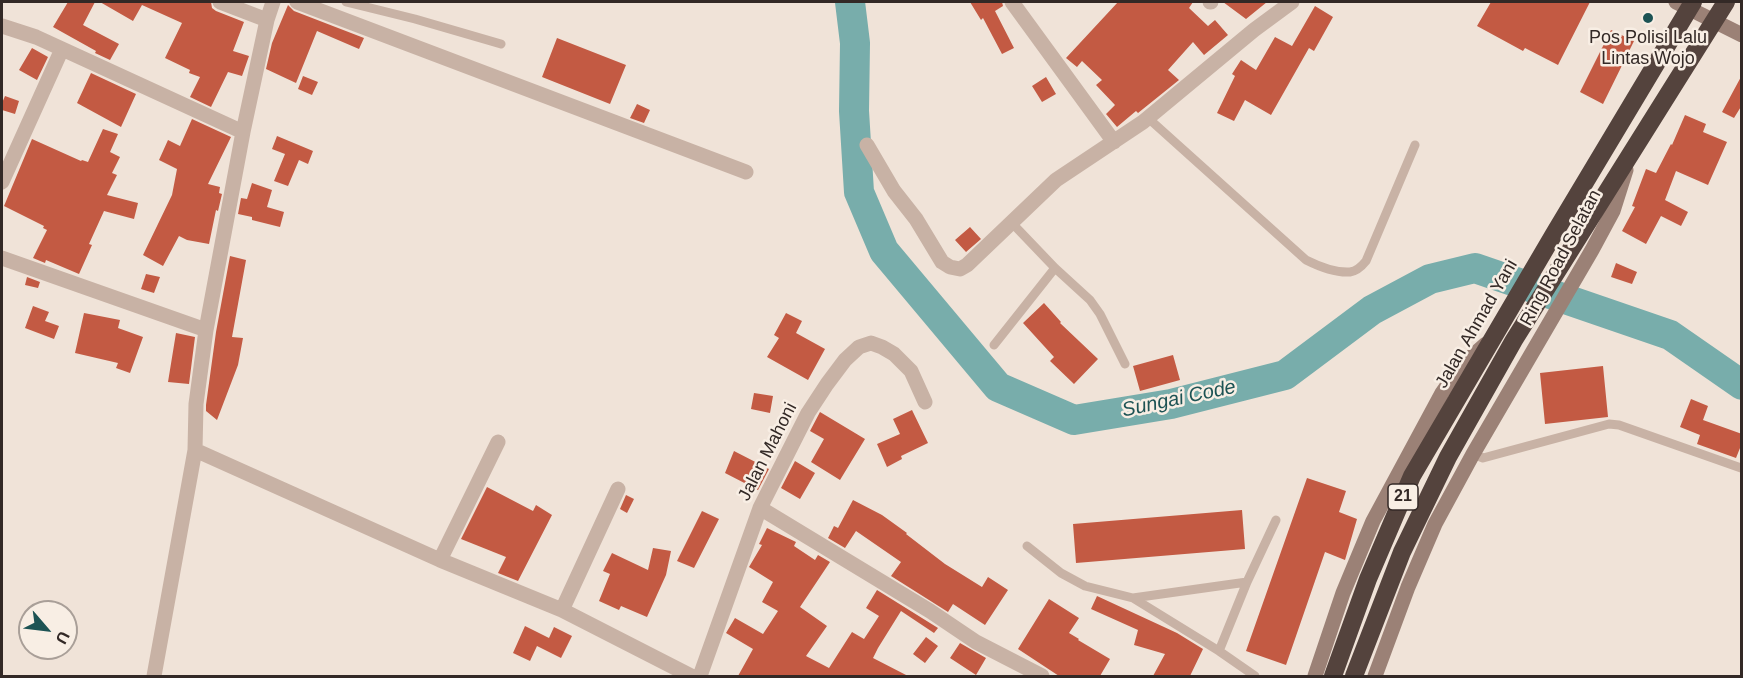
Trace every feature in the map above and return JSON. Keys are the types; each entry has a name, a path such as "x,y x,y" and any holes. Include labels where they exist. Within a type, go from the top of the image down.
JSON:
{"highway":[{"name":"21","path":"1354,676 1402,552 1448,457 1514,340 1583,247 1630,156 1726,2"},
{"name":"Jalan Ahmad Yani","path":"1333,676 1368,579 1412,476 1686,4"}],"street":[{"path":"220,2 267,20"},
{"path":"154,676 195,450 196,404 206,330 243,132 273,2"},
{"path":"297,2 746,172"},
{"path":"1012,2 1114,142"},
{"path":"867,145 894,191 916,219 942,262 960,269 967,266 1056,180 1148,118 1254,30 1292,2"},
{"path":"1686,4 1742,36"},
{"path":"2,26 36,37 243,132"},
{"path":"2,182 62,49"},
{"name":"Ring Road Selatan","path":"1375,676 1408,587 1431,535 1473,454 1537,345 1583,247"},
{"path":"2,258 206,330"},
{"path":"1315,676 1343,593 1373,521 1442,393 1461,366 1495,334"},
{"name":"Jalan Mahoni","path":"700,676 760,508 808,413 845,360 859,347 871,343 882,347 894,354 911,371 925,402"},
{"path":"440,560 498,442"},
{"path":"195,450 440,560 562,610 691,676"},
{"path":"562,610 618,489"},
{"path":"760,508 930,611 976,642 1042,676"}],"lane":[{"path":"346,2 501,44"},
{"path":"1148,118 1306,260 1315,265 1349,272 1361,267 1366,261 1415,145"},
{"path":"1011,222 1055,268 1090,300 1101,314 1125,364"},
{"path":"994,345 1055,268"},
{"path":"1473,454 1483,458 1609,424 1619,424 1741,468"},
{"path":"1219,651 1276,520"},
{"path":"1027,546 1061,573 1085,586 1132,598 1219,651 1255,676"},
{"path":"1132,598 1248,582"}],"building":[{"path":"68,2 95,2 83,25 119,44 110,60 53,27"},
{"path":"100,2 211,2 212,8 216,11 244,22 233,51 249,56 242,76 228,72 211,107 190,97 200,77 165,58 182,23 142,5 133,21"},
{"path":"970,2 1002,2 1003,6 995,11 1014,48 1002,54 983,18 981,20"},
{"path":"1118,2 1193,2 1189,8 1208,26 1215,20 1228,35 1204,55 1193,42 1168,70 1179,80 1117,127 1106,114 1115,105 1096,85 1102,80 1082,61 1077,67 1066,58"},
{"path":"1223,2 1267,2 1246,19"},
{"path":"1491,2 1590,2 1558,65 1525,48 1523,51 1477,26"},
{"path":"288,5 294,11 364,38 359,49 317,31 296,83 266,69 272,43"},
{"path":"1315,6 1333,17 1314,51 1309,48 1271,115 1245,100 1234,121 1217,113 1235,76 1232,74 1241,60 1256,70 1275,37 1292,46"},
{"path":"1611,30 1634,41 1603,104 1580,92"},
{"path":"557,38 626,65 610,104 542,77"},
{"path":"32,48 48,57 37,80 19,70"},
{"path":"91,73 136,94 121,127 77,103"},
{"path":"1742,75 1742,105 1734,118 1722,112"},
{"path":"303,76 318,82 312,95 298,89"},
{"path":"1046,77 1056,94 1042,102 1032,86"},
{"path":"5,96 19,101 15,114 2,110"},
{"path":"637,104 650,110 644,123 630,118"},
{"path":"1685,115 1706,124 1703,132 1727,142 1708,185 1676,171 1665,200 1688,212 1681,226 1661,216 1646,244 1622,231 1635,207 1632,206 1646,169 1656,173"},
{"path":"192,119 231,137 208,184 220,187 219,193 222,194 209,244 187,240 179,236 163,266 143,255 172,195 177,169 159,160 168,140 180,146"},
{"path":"103,129 118,134 110,152 120,157 112,173 117,175 107,195 138,203 134,219 104,211 79,274 46,260 45,263 33,258 47,230 43,228 44,226 4,206 32,139 88,162"},
{"path":"277,136 313,151 308,164 299,160 288,186 274,181 285,154 272,149"},
{"path":"252,183 272,190 267,207 284,212 280,227 238,214 241,198 247,199"},
{"path":"970,227 981,239 966,252 955,240"},
{"path":"230,256 246,260 232,337 243,338 238,365 217,420 206,411 206,405"},
{"path":"1616,263 1637,272 1632,284 1611,277"},
{"path":"146,274 160,277 154,293 141,289"},
{"path":"27,277 40,282 38,288 25,285"},
{"path":"1044,303 1060,323 1098,359 1074,384 1050,361 1054,357 1023,323"},
{"path":"33,306 49,312 45,321 59,326 54,339 25,328"},
{"path":"84,313 120,320 118,328 143,337 130,373 116,368 118,363 75,353"},
{"path":"786,313 802,321 796,333 825,349 808,380 767,357 779,338 774,335"},
{"path":"176,333 195,337 189,384 168,382"},
{"path":"1173,355 1180,380 1140,391 1133,366"},
{"path":"1603,366 1608,417 1545,424 1540,373"},
{"path":"754,393 773,396 770,413 751,409"},
{"path":"1691,399 1708,406 1703,420 1742,434 1742,443 1736,458 1697,444 1700,435 1680,427"},
{"path":"912,410 928,443 901,456 902,459 887,467 877,444 900,434 893,419"},
{"path":"820,412 865,439 840,480 811,462 824,439 810,431"},
{"path":"734,451 769,469 758,490 725,473"},
{"path":"795,461 815,473 800,499 781,488"},
{"path":"1307,478 1346,491 1339,512 1357,519 1345,560 1325,552 1286,665 1246,651"},
{"path":"487,487 533,511 536,505 552,515 518,581 498,573 506,557 461,539"},
{"path":"626,495 634,499 627,513 620,509"},
{"path":"853,500 882,515 945,564 982,587 988,577 1008,590 985,625 953,604 948,612 891,576 901,562 856,531 845,548 828,538 834,526 838,528"},
{"path":"1242,510 1245,549 1076,563 1073,524"},
{"path":"702,511 719,519 694,568 677,561"},
{"path":"767,528 796,542 794,546 815,560 818,555 830,562 800,607 827,626 806,656 829,668 852,632 864,639 879,616 866,608 877,590 938,628 934,633 901,611 873,658 908,676 738,676 753,649 726,633 735,618 763,634 778,611 762,602 773,582 749,567 762,545 759,544"},
{"path":"653,548 671,551 666,575 647,617 621,606 619,610 599,601 610,574 603,571 612,553 648,570"},
{"path":"1097,596 1177,633 1203,649 1190,676 1153,676 1165,654 1134,645 1138,630 1091,609"},
{"path":"1049,599 1079,618 1069,633 1110,659 1100,676 1059,676 1018,649"},
{"path":"525,626 549,638 554,627 572,636 561,658 537,646 530,661 513,653"},
{"path":"926,637 938,646 925,663 913,654"},
{"path":"960,643 986,658 976,675 950,658"}],"waterway":[{"name":"Sungai Code","path":"850,2 855,43 854,111 859,192 884,251 998,387 1074,420 1171,404 1285,375 1372,310 1430,279 1475,268 1670,335 1742,385"}],"place":[{"name":"Pos Polisi Lalu Lintas Wojo","path":"1648,18"}]}
